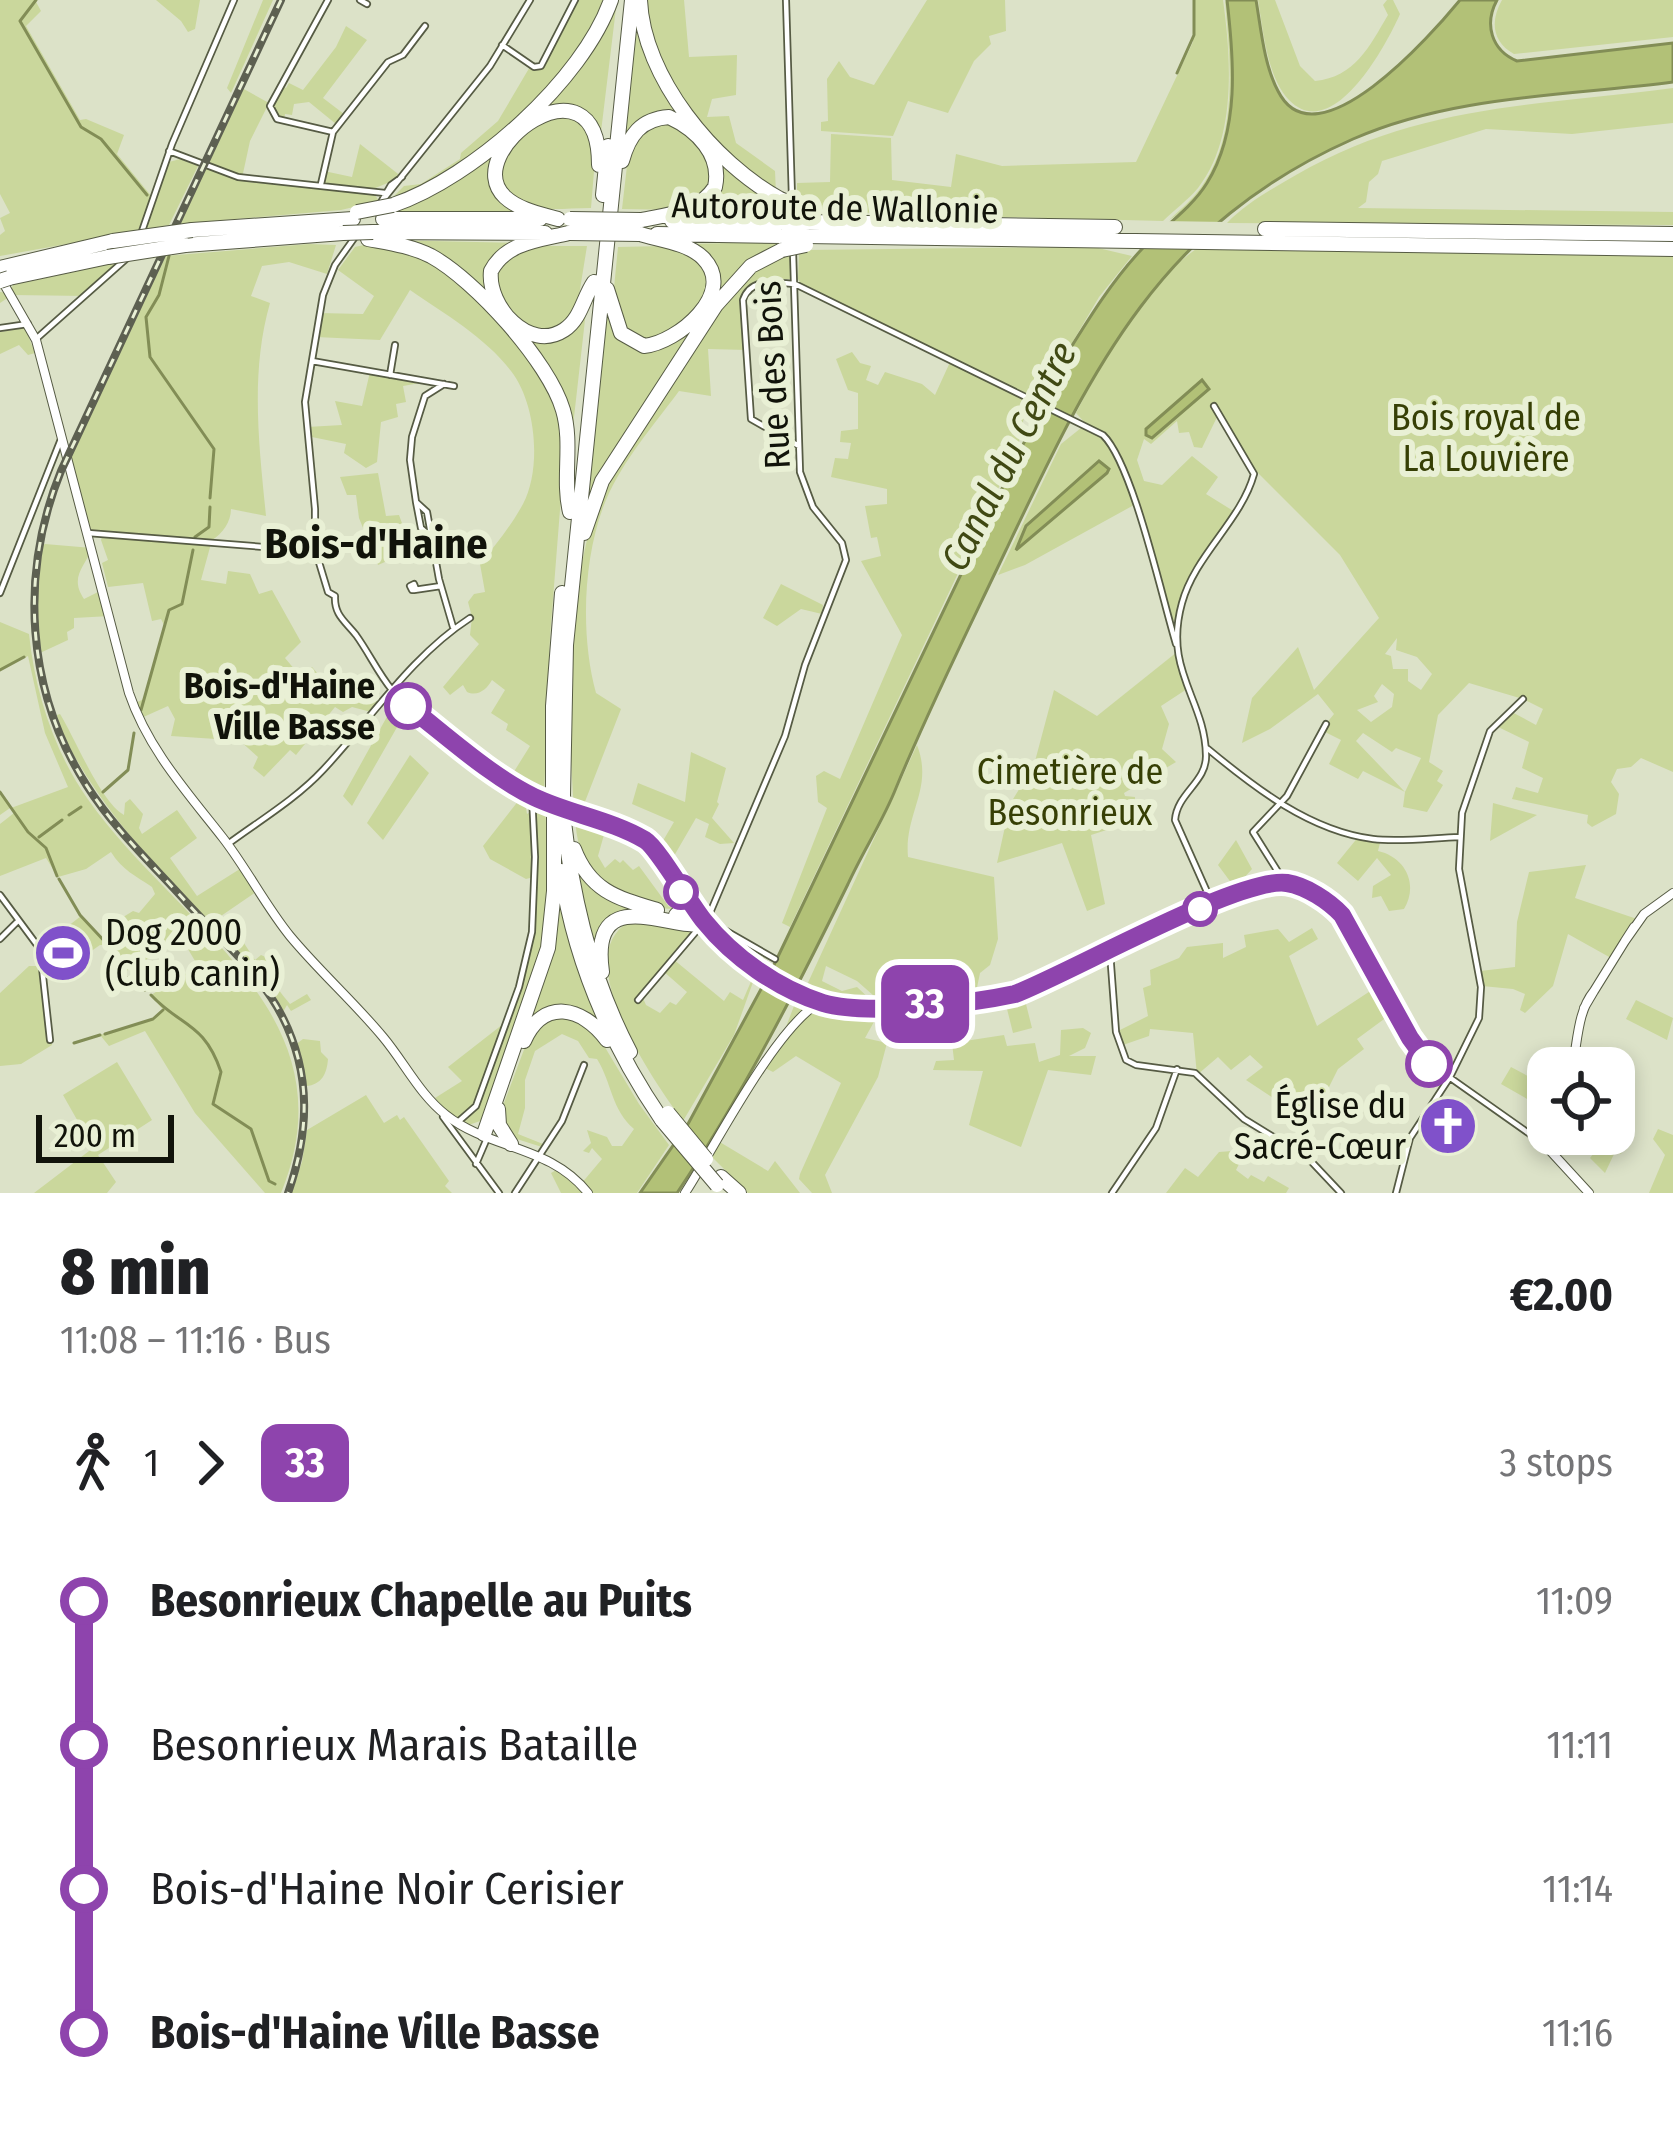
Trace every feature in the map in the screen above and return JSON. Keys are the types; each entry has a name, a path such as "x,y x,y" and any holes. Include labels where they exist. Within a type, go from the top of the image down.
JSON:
{"highway":[{"path":"346,227 385,195 450,178 543,100 589,48 611,0"},
{"path":"553,796 623,0"},
{"path":"609,179 636,0"},
{"path":"636,0 646,42 669,89 743,175 780,199 806,228"},
{"path":"565,224 516,205 499,190 497,159 516,134 545,113 575,112 597,140 609,179"},
{"path":"609,179 634,134 654,119 678,121 711,154 718,175 708,197 640,227"},
{"name":"Autoroute de Wallonie","path":"385,195 565,224"},
{"name":"Autoroute de Wallonie","path":"2,273 111,249 310,220 370,236 565,224 782,236 806,228 882,237 928,231 1115,227"},
{"path":"565,224 503,254 491,271 495,298 520,329 541,337 570,325 599,278"},
{"name":"Autoroute de Wallonie","path":"189,237 346,227"},
{"path":"599,278 614,322 632,343 661,344 700,312 713,286 705,260 640,227"},
{"path":"573,572 596,495 651,403 727,290 782,236 806,228 928,231"},
{"path":"1265,229 1673,234"},
{"name":"Autoroute de Wallonie","path":"928,231 958,238 1102,242 1673,248"},
{"path":"1399,245 1424,231"},
{"path":"370,236 419,251 444,265 475,291 542,369 565,419 570,512"},
{"path":"599,278 557,644 553,796 582,869 599,889 705,921"},
{"path":"564,818 584,934 610,1012 665,1117"},
{"path":"564,818 574,936 588,982 620,1052 721,1185 739,1193"},
{"path":"511,1144 494,1112 548,948 564,818"},
{"path":"676,915 690,903"},
{"path":"610,1012 600,959 612,926 642,915 696,926 705,921"},
{"path":"474,1131 494,1112 526,1034 548,1012 566,1010 585,1017 620,1052"}],"street":[{"path":"35,340 122,267 141,234 170,151 234,0"},
{"path":"328,0 270,109 277,119 333,132"},
{"path":"530,0 502,45 385,195 329,278 305,407 315,551 337,612 391,689 532,796 553,796"},
{"path":"502,45 534,67 541,66 575,0"},
{"name":"Rue des Bois","path":"705,921 784,736 805,665 846,560 839,538 807,495 799,446 786,0"},
{"path":"321,184 333,132 388,62 403,55 425,26"},
{"path":"170,151 242,178 385,195"},
{"path":"2,273 35,340 129,693 143,729 288,934 385,1039 499,1193"},
{"path":"799,446 751,420 743,300 747,290 759,283 795,284 1087,424 1107,438 1119,456 1205,747 1204,770 1179,802 1175,820 1212,903"},
{"path":"0,328 51,325"},
{"path":"390,375 395,345"},
{"path":"312,362 454,386"},
{"path":"414,379 425,396 410,451 416,502 421,528 431,536 453,629"},
{"path":"425,396 444,384"},
{"path":"1176,644 1188,586 1254,474 1214,406"},
{"path":"0,593 61,439"},
{"path":"87,533 315,551"},
{"path":"417,589 441,586"},
{"path":"228,844 316,777 391,689 470,618"},
{"path":"1396,1193 1410,1138 1477,1026 1481,1004 1460,877 1459,837 1465,800 1489,733 1523,699"},
{"path":"1327,724 1281,803 1252,832 1285,883 1329,903 1342,915 1418,1052 1527,1132"},
{"path":"1205,747 1281,803 1329,828 1362,837 1459,837"},
{"path":"476,1163 476,1106 523,976 534,899 532,796"},
{"path":"564,818 652,845 705,921 758,970 815,1000 860,1007 992,999 1018,993 1244,889 1285,883"},
{"path":"1577,1047 1584,1008 1624,941 1650,908 1673,893"},
{"path":"0,895 41,952 50,1040"},
{"path":"0,939 17,919"},
{"path":"705,921 775,958"},
{"path":"638,1000 705,921"},
{"path":"1110,952 1116,1032 1124,1058 1133,1065 1195,1073 1244,1119 1299,1151 1341,1193"},
{"path":"685,1193 765,1064 815,1000"},
{"path":"515,1193 566,1113 584,1065"},
{"path":"1112,1193 1156,1129 1177,1069"},
{"path":"436,1108 474,1131 541,1154 588,1193"},
{"path":"1554,1155 1588,1193"}],"green space":[{"path":"0,0 35,0 41,11 26,26 80,120 124,135 117,154 152,197 139,231 0,256 0,235 5,231 0,218 10,213 0,194"},
{"path":"156,0 200,0 195,29 188,32"},
{"path":"263,0 273,0 231,93 227,88"},
{"path":"575,0 606,0 581,48 544,94 458,168 393,197 404,186 421,184 460,159 498,121 531,65 543,64"},
{"path":"617,0 600,140 587,116 538,113 491,172 523,212 397,213 398,206 423,196 547,100"},
{"path":"646,0 684,0 689,57 737,55 736,95 712,99 707,117 729,116 736,143 775,171 776,193 722,148 673,87 653,48"},
{"path":"927,0 1005,0 1006,31 989,36 991,44 974,61 948,113 908,101 893,136 821,131 821,122 828,121 827,79 839,61 850,77 874,85"},
{"path":"1193,0 1223,0 1229,72 1225,122 1211,168 1163,221 884,214 822,209 797,201 797,183 830,182 831,134 891,138 892,180 951,187 956,154 1002,166 1136,162 1193,42"},
{"path":"1225,0 1233,69 1224,143 1204,187 1169,220 1202,186 1222,143 1229,96"},
{"path":"1258,0 1275,0 1300,66 1315,81 1341,74 1359,58 1388,15 1383,5 1387,0 1393,0 1400,14 1356,85 1323,110 1306,110 1289,100 1276,79"},
{"path":"1502,0 1673,0 1673,37 1514,54 1495,30"},
{"path":"636,20 670,93 779,203 780,217 693,213 705,205 718,161 667,116 624,142"},
{"path":"346,26 367,40 323,98 344,114 336,124 309,102 294,104 292,115 285,114 284,121 273,117 270,109 280,85 286,88 289,83 303,90"},
{"path":"242,88 269,103 250,141 242,178 207,162"},
{"path":"1673,88 1673,123 1572,134 1486,129 1382,161 1369,182 1366,202 1358,208 1673,212 1673,225 1227,223 1296,175 1388,134 1479,112"},
{"path":"557,113 584,124 595,159 591,208 531,207 510,194 503,181 499,163 518,136"},
{"path":"671,122 707,152 712,188 677,210 622,209 628,157 644,128"},
{"path":"360,144 402,177 373,189 321,184 324,171 352,177"},
{"path":"180,159 198,166 169,225 146,229 169,162"},
{"path":"205,168 249,182 373,192 379,201 341,210 179,224"},
{"path":"384,240 518,243 506,249 490,295 541,340 586,311 572,435 560,395 452,267"},
{"path":"781,242 782,248 748,266 586,514 607,303 629,343 680,335 716,281 686,244"},
{"path":"336,245 327,274 289,262 262,266 251,296 270,303 258,382 266,516 231,509 225,527 212,540 201,580 226,584 228,571 250,574 259,594 272,590 301,642 285,658 301,677 312,667 335,694 348,688 357,696 374,696 379,704 371,712 352,707 343,712 335,707 296,755 290,750 264,777 253,768 258,757 227,729 216,739 171,736 175,719 168,706 139,719 133,704 144,699 164,625 161,619 152,621 143,583 108,587 102,563 108,560 101,540 149,540 87,533 69,458 165,256"},
{"path":"534,246 587,246 577,308 556,330 525,328 496,285 498,266 505,258"},
{"path":"663,246 695,257 709,273 706,299 674,332 647,342 629,336 614,288 618,247"},
{"path":"355,247 406,250 444,270 525,354 557,404 564,459 544,797 510,778 530,746 491,713 505,690 492,680 475,694 463,685 450,695 443,687 479,644 470,635 468,602 474,594 485,592 480,564 529,489 534,436 526,400 511,371 490,348 410,290 380,340 316,337 319,313 363,314 374,296 338,270"},
{"path":"1098,248 1132,256 1099,297 1045,389 1028,397 1018,447 790,927 782,923 827,808 818,802 816,776 824,771 840,779 902,635 861,561 881,556 877,537 871,538 865,506 887,504 887,489 831,477 835,458 848,459 851,443 840,442 841,431 858,429 858,393 848,390 836,359 852,352 860,363 871,366 866,380 878,385 885,372 922,384 935,395 951,360 802,286 799,253"},
{"name":"Bois royal de La Louvière","path":"1196,249 1673,254 1673,772 1641,758 1631,767 1617,769 1611,782 1619,794 1616,814 1592,827 1588,815 1512,799 1516,787 1538,793 1543,778 1522,768 1529,742 1494,725 1510,711 1536,725 1543,709 1469,683 1438,715 1429,762 1443,771 1437,781 1443,785 1427,812 1403,807 1405,792 1363,771 1358,779 1329,764 1341,740 1321,730 1334,714 1318,694 1242,743 1252,698 1298,647 1314,690 1379,618 1340,555 1253,468 1219,413 1202,448 1194,447 1189,432 1179,433 1177,421 1151,444 1144,439 1137,460 1144,481 1162,485 1192,456 1218,477 1206,494 1235,512 1193,577 1178,621 1169,620 1134,505 998,575 1061,444 1086,424 1076,413 1100,369 1127,324","holes":["1397,638 1396,650 1417,657 1432,674 1421,690 1408,681 1408,669 1393,669 1391,656 1385,654","1382,684 1394,694 1392,707 1371,722 1357,710 1378,702 1374,696","1363,733 1392,752 1396,748 1421,758 1405,792 1356,741"]},
{"path":"783,256 790,257 791,279 758,280 742,295 747,350 708,349 711,396 679,391 630,457 598,522 586,595 588,646 596,693 621,709 581,812 574,809 572,646 582,562 604,487 721,304 745,276"},
{"path":"120,262 87,296 12,295 0,303 0,292 9,293 13,285"},
{"path":"25,328 35,353 28,355 19,345 0,354 0,332"},
{"path":"370,372 420,383 403,386 406,402 396,404 398,417 381,422 377,462 366,468 344,453 346,444 307,436 307,427 342,425 335,401 362,406"},
{"path":"378,473 386,516 399,515 403,526 399,536 393,537 401,555 378,565 359,518 356,495 347,495 340,477"},
{"path":"41,546 92,548 78,584 84,599 104,589 110,616 74,618 68,640 40,653 36,605"},
{"path":"781,584 823,605 822,614 801,609 777,626 763,618"},
{"path":"0,622 29,634 48,720 87,798 245,975 275,1022 294,1073 298,1129 281,1193 265,1193 195,1113 145,1031 109,1046 100,1035 153,1019 163,1010 151,995 198,966 182,939 121,974 108,945 100,945 54,977 44,975 52,1045 21,1064 0,1066 0,993 29,966 43,966 40,948 81,916 108,944 115,922 133,911 139,913 155,894 111,852 86,869 58,877 46,858 0,876 0,824 14,813 10,808 0,815 0,792 11,808 68,787 45,733 28,656 0,670"},
{"name":"Cimetière de Besonrieux","path":"1177,652 1187,689 1161,706 1169,724 1162,749 1176,762 1124,793 1135,797 1134,819 1123,819 1122,825 1091,835 1105,904 1087,911 1062,843 997,863 1010,804 1034,765 1054,690 1097,716"},
{"path":"389,713 400,722 352,806 343,796"},
{"path":"60,714 115,808 124,815 130,799 143,814 142,834 177,810 197,838 170,858 197,896 243,867 259,890 218,918 234,937 240,937 255,960 261,955 272,960 275,968 266,974 290,1004 307,994 311,1000 291,1011 287,1005 283,1012 101,798 54,716"},
{"path":"917,745 921,788 908,857 994,877 998,939 990,965 980,973 974,1002 912,1006 904,1018 875,1020 865,1038 887,1043 878,1077 825,1175 832,1193 812,1193 800,1174 841,1083 796,1056 773,1072 763,1067 781,1040 797,998 860,1007 904,1005 903,1001 882,1003 857,981 826,966 822,981 842,991 857,987 873,1002 832,1001 806,987"},
{"path":"691,752 726,768 712,818 734,843 720,844 705,837 709,824 696,818 667,868 657,851 674,822 632,804 638,783 685,802"},
{"path":"410,755 429,773 383,840 367,823"},
{"path":"519,800 525,802 527,814 532,811 532,800 545,806 550,891 544,948 483,1120 463,1127 463,1120 456,1123 435,1098 462,1081 448,1067 507,1021 532,932 534,877 526,879 490,859 483,846"},
{"path":"1493,803 1537,815 1490,841"},
{"path":"575,815 607,824 598,856 605,868 615,859 633,870 639,866 669,907 684,896 683,906 669,909 646,904 603,884 585,862"},
{"path":"1359,836 1381,839 1378,851 1396,859 1407,873 1410,890 1404,909 1389,911 1381,896 1372,898 1373,886 1391,875 1377,858 1358,881 1337,863"},
{"path":"1236,840 1252,869 1235,888 1218,865"},
{"path":"571,845 581,873 662,914 615,920 599,977"},
{"path":"1586,865 1575,898 1637,919 1611,958 1568,934 1553,986 1525,1013 1520,1010 1525,994 1482,986 1480,971 1515,967 1517,922 1529,872"},
{"path":"556,890 606,1035 575,1009 525,1032"},
{"path":"629,922 693,929 673,959 724,1001 730,992 743,1000 756,970 714,929 768,961 768,968 757,971 734,1035 683,1121 622,1020 607,963 612,939","holes":["663,971 687,992 660,1013 646,1005 642,996"]},
{"path":"1312,928 1318,939 1289,956 1317,1026 1381,984 1395,1011 1357,1039 1364,1049 1338,1069 1311,1123 1246,1080 1263,1067 1250,1055 1231,1070 1218,1057 1197,1075 1193,1033 1150,1029 1149,1036 1120,1046 1116,1032 1148,1016 1143,988 1151,985 1150,970 1179,958 1187,947 1223,943 1223,958 1246,947 1244,935 1278,929 1289,942"},
{"path":"1023,992 1032,1028 1013,1033 1004,997"},
{"path":"1636,1000 1673,1018 1667,1040 1626,1019"},
{"path":"568,1016 597,1034 669,1145 637,1193 561,1193 551,1173 558,1169 581,1184 602,1159 592,1148 589,1153 583,1151 591,1143 587,1130 607,1137 612,1146 622,1146 634,1129 621,1113 597,1059 589,1058 578,1041 562,1034 535,1051 525,1080 518,1134 542,1147 507,1136 501,1111 528,1039 549,1019"},
{"path":"1083,1028 1091,1033 1085,1048 1069,1056 1096,1056 1091,1075 1048,1070 1021,1147 969,1125 983,1071 933,1070 936,1061 954,1060 952,1043 1004,1035 1007,1046 1035,1043 1039,1062 1060,1055 1061,1030"},
{"path":"303,1039 320,1041 328,1059 323,1077 306,1086 295,1045"},
{"path":"117,1062 152,1120 98,1155 116,1182 107,1193 34,1193 93,1148 63,1095"},
{"path":"1511,1067 1527,1076 1527,1099 1501,1084"},
{"path":"366,1095 384,1123 397,1115 400,1120 404,1117 449,1181 445,1186 452,1193 291,1193 307,1130"},
{"path":"1658,1129 1673,1135 1673,1193 1649,1193 1665,1155 1653,1139"},
{"path":"718,1141 768,1171 775,1161 800,1193 748,1193 710,1155"},
{"path":"1232,1151 1241,1160 1236,1170 1264,1182 1268,1176 1289,1188 1286,1193 1166,1193 1185,1168 1198,1177 1219,1152"},
{"path":"1592,1155 1614,1155 1605,1173 1590,1158"}],"shaded area":[{"path":"1227,0 1256,0 1273,81 1296,110 1319,113 1373,86 1426,39 1460,0 1497,0 1492,35 1501,50 1517,61 1673,43 1673,82 1470,105 1391,124 1286,174 1229,214 1181,259 1139,309 1069,422 885,812 746,1080 677,1193 640,1193 688,1124 773,967 1065,357 1120,275 1193,201 1218,162 1232,94"},
{"path":"1202,380 1209,389 1152,438 1146,435 1146,429"},
{"path":"1099,461 1109,469 1107,473 1016,550 1026,526"}],"pier":[{"path":"1162,221 1227,222 1198,248 1135,248"}],"waterway":[{"path":"36,0 20,21 81,127 101,139 147,195"},
{"path":"1177,73 1194,35 1194,0"},
{"path":"169,256 159,295 146,317 150,357 214,449 210,498"},
{"path":"195,537 209,527 210,507"},
{"path":"141,710 169,610 182,604 193,550"},
{"path":"0,670 24,657"},
{"path":"103,792 128,770 134,733"},
{"path":"0,792 28,832 46,848 57,876"},
{"path":"69,815 81,807"},
{"path":"39,837 62,820"},
{"path":"59,879 80,915 108,945 121,974 145,990"},
{"path":"151,995 207,1043 221,1072 213,1104 251,1129 269,1181 275,1184"},
{"path":"105,1034 153,1019 163,1010"},
{"path":"74,1043 100,1035"}],"railway":[{"path":"281,0 61,471 39,551 35,632 51,711 87,786 122,833 251,971 273,1000 292,1038 304,1104 300,1148 288,1193"}],"bus line":[{"name":"33","path":"408,706 532,796 648,842 705,924 740,959 820,1002 905,1006 1015,994 1231,894 1285,883 1329,903 1342,915 1429,1064"}],"place":[{"name":"Bois-d'Haine Ville Basse","path":"408,706"},
{"name":"Dog 2000 (Club canin)","path":"63,953"},
{"name":"Église du Sacré-Cœur","path":"1448,1126"}],"district":[{"name":"Bois-d'Haine","path":"376,543"}],"water label":[{"name":"Canal du Centre","path":"1008,456"}]}
